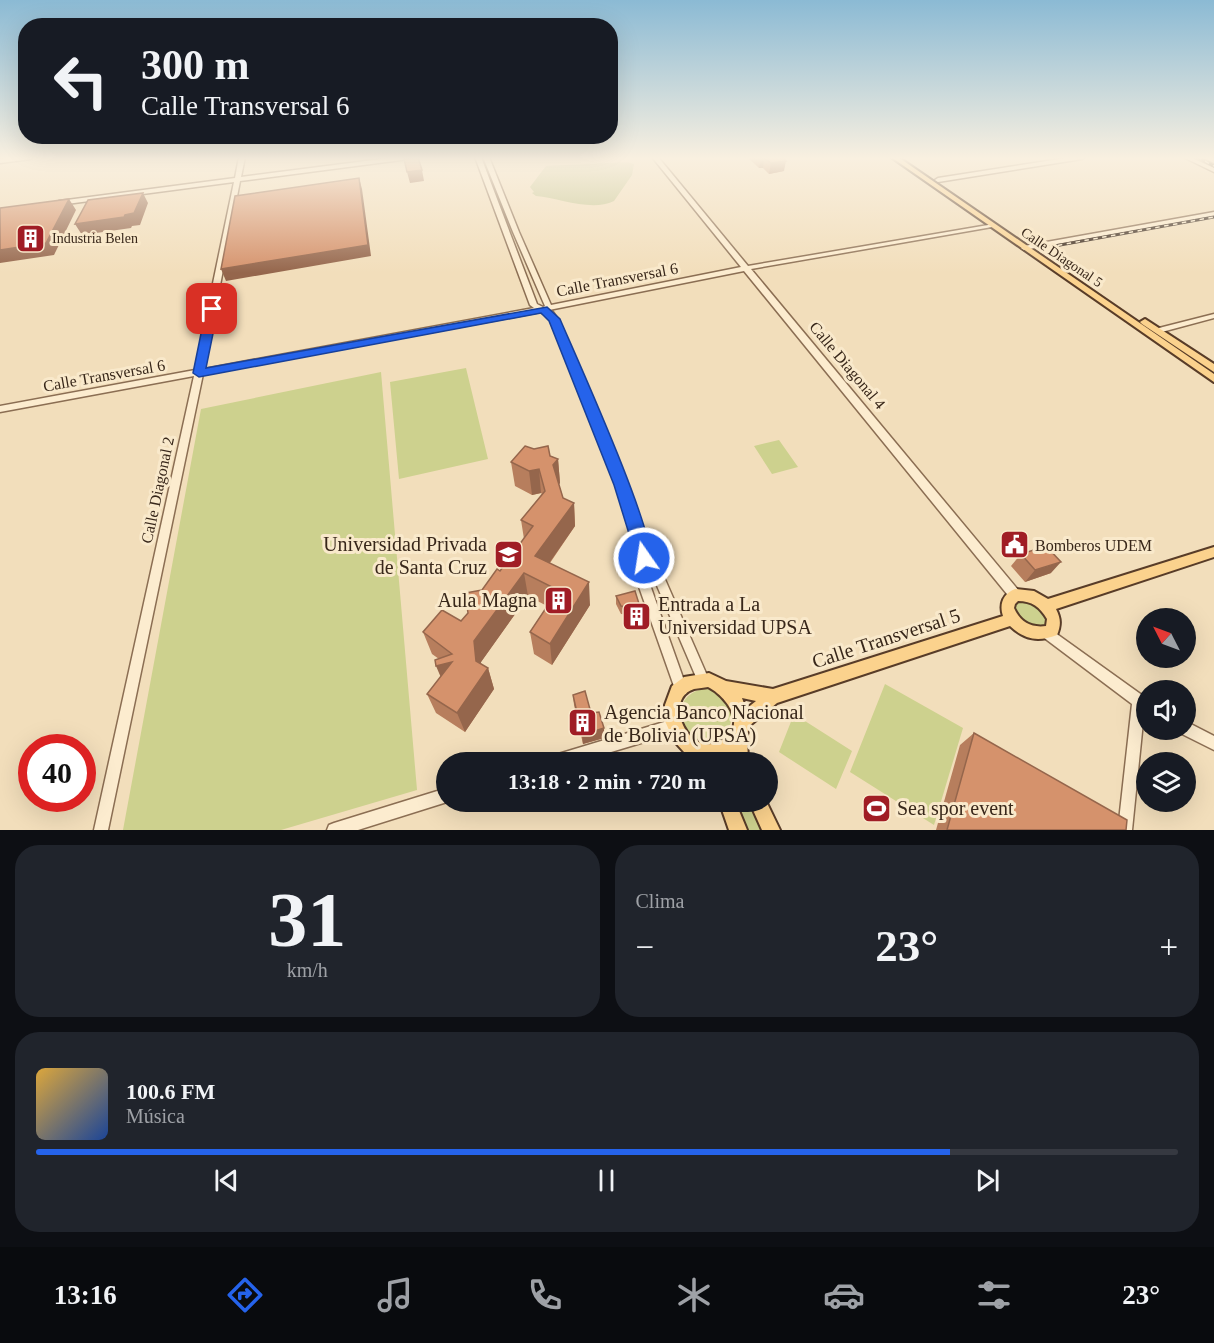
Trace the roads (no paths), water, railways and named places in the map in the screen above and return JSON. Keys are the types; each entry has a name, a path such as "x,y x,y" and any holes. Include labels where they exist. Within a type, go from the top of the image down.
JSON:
{"main road":[{"name":"Calle Diagonal 5","path":"954,196 992,225 1029,247"},
{"name":"Calle Diagonal 5","path":"959,196 1214,379"},
{"name":"Calle Diagonal 5","path":"1077,280 1214,369"},
{"path":"1047,606 1214,552"},
{"path":"1015,595 1035,598 1047,606 1054,619 1054,626 1047,633 1032,633 1012,619 1006,607 1007,602 1015,595"},
{"name":"Calle Transversal 5","path":"740,727 773,696 1012,619"},
{"path":"740,727 732,744 722,750 709,752 696,750 685,742 674,726 672,705 681,689 691,682 703,680 725,687 737,702 740,727 740,752"},
{"name":"Calle Transversal 5","path":"725,687 773,696"},
{"path":"731,812 738,830"},
{"path":"762,812 771,830"}],"street":[{"path":"48,205 116,196"},
{"name":"Calle Diagonal 2","path":"101,830 235,196"},
{"path":"493,196 534,305 546,308"},
{"path":"501,196 546,308 554,319 622,485 639,535 644,558 638,567 681,689"},
{"name":"Calle Diagonal 4","path":"687,196 1015,595"},
{"path":"1029,247 1214,214"},
{"name":"Calle Transversal 6","path":"0,409 546,308 747,268 992,225"},
{"path":"1158,331 1214,316"},
{"path":"644,558 654,564 703,680"},
{"path":"650,601 667,597"},
{"path":"1047,633 1136,700"},
{"path":"588,752 674,726"},
{"path":"1196,734 1214,743"},
{"path":"1125,830 1137,740"},
{"path":"334,830 436,798"}],"railway":[{"path":"1049,247 1214,217"}],"place":[{"name":"Industria Belen","path":"31,238"},
{"name":"Bomberos UDEM","path":"1014,545"},
{"name":"Universidad Privada de Santa Cruz","path":"508,555"},
{"name":"Aula Magna","path":"558,600"},
{"name":"Entrada a La Universidad UPSA","path":"637,616"},
{"name":"Agencia Banco Nacional de Bolivia (UPSA)","path":"583,723"},
{"name":"Sea spor event","path":"876,808"}]}
